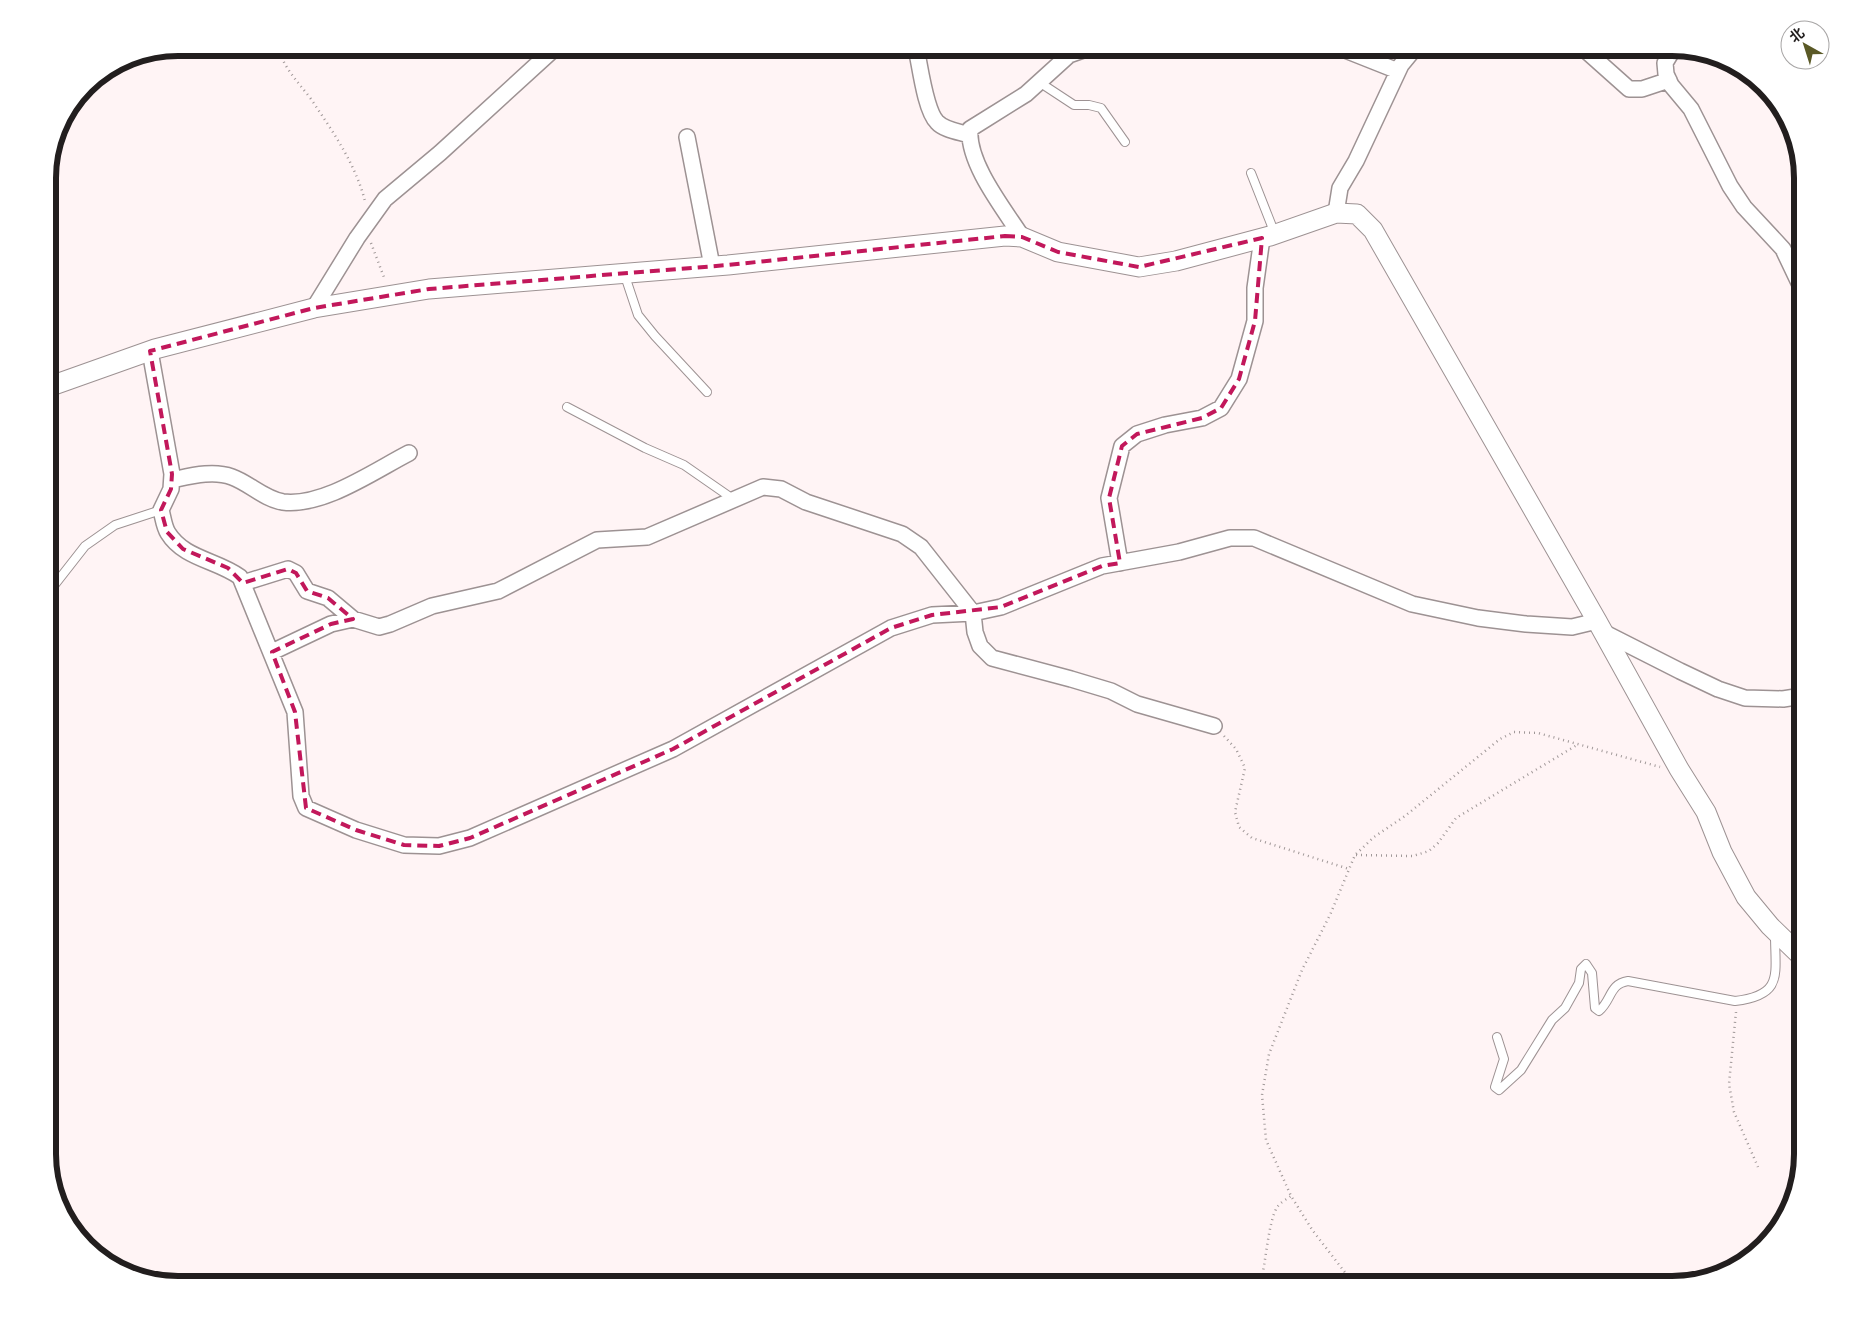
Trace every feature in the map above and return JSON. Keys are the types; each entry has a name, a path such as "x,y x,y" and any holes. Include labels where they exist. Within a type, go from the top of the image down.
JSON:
{"street":[{"path":"314,308 385,199 440,153 546,56"},
{"path":"918,56 930,109 937,122 969,135"},
{"path":"1022,237 988,185 969,142 970,129 998,113 1040,82 1068,56"},
{"path":"1360,56 1398,71"},
{"path":"1336,213 1340,188 1356,161 1398,71 1409,56"},
{"path":"1592,56 1629,89 1642,89 1669,80"},
{"path":"1669,56 1665,63 1669,80 1691,109 1730,186 1744,207 1783,249 1794,272"},
{"path":"687,137 712,266"},
{"path":"57,384 150,351 314,308 430,289 712,266 1005,236 1022,237 1058,252 1139,267 1176,261 1268,236 1336,213 1357,214 1374,230 1677,765 1706,812 1722,852 1746,897 1775,932 1794,950"},
{"path":"1120,563 1109,498 1122,446 1137,434 1165,425 1202,418 1221,408 1239,379 1255,321 1255,288 1268,236"},
{"path":"150,351 172,480 171,489 161,510 167,532 183,549 203,560 228,568 240,576 295,712 300,789 306,808 356,830 404,845 439,846 470,838 673,749 891,628 932,615 973,613 1001,606 1102,566 1180,552 1230,538 1254,538 1412,604 1478,618 1526,624 1572,627 1600,626 1680,672 1736,695 1745,698 1783,699 1794,697"},
{"path":"172,480 209,474 232,476 256,491 282,502 302,502 332,493 409,453"},
{"path":"243,584 288,568 296,573 306,591 328,598 353,619 379,627 432,606 498,591 597,540 647,537 763,487 781,489 806,502 902,534 922,547 973,613 975,632 980,646 992,658 1111,691 1136,704 1214,726"},
{"path":"272,652 331,624 353,619"}],"lane":[{"path":"1040,82 1074,105 1089,105 1101,108 1125,142"},
{"path":"1251,173 1268,236"},
{"path":"624,274 638,315 707,392"},
{"path":"567,407 645,448 684,465 733,499"},
{"path":"57,582 85,546 115,525 161,510"},
{"path":"1497,1037 1504,1059 1495,1087 1500,1090 1521,1070 1552,1020 1565,1008 1579,983 1581,969 1586,964 1592,973 1595,1008 1599,1011 1606,1005 1611,990 1619,982 1628,981 1737,1001 1751,1000 1768,991 1775,977 1775,932"}],"path":[{"path":"281,56 284,66 345,150 359,177 366,203 365,227 391,295"},
{"path":"1214,726 1236,749 1244,768 1235,812 1239,827 1252,838 1349,869"},
{"path":"1348,1276 1313,1231 1291,1196 1266,1140 1262,1095 1269,1054 1302,970 1330,915 1355,855 1374,837 1405,816 1500,739 1514,732 1538,733 1655,767 1677,765"},
{"path":"1355,855 1413,856 1429,850 1438,843 1456,818 1577,745"},
{"path":"1737,1001 1736,1031 1729,1084 1734,1112 1758,1167"},
{"path":"1262,1276 1273,1218 1278,1206 1291,1196"}],"highlighted area":[{"path":"1005,236 1022,237 1058,252 1139,267 1262,238 1255,321 1239,379 1221,408 1202,418 1137,434 1122,446 1109,498 1120,563 1102,566 1001,607 932,615 891,628 673,749 470,838 439,846 404,845 356,830 306,808 295,712 272,652 331,624 353,619 328,598 307,591 296,573 288,569 243,583 228,568 183,549 167,532 161,510 171,489 172,474 150,351 314,308 429,289 728,265"}]}
